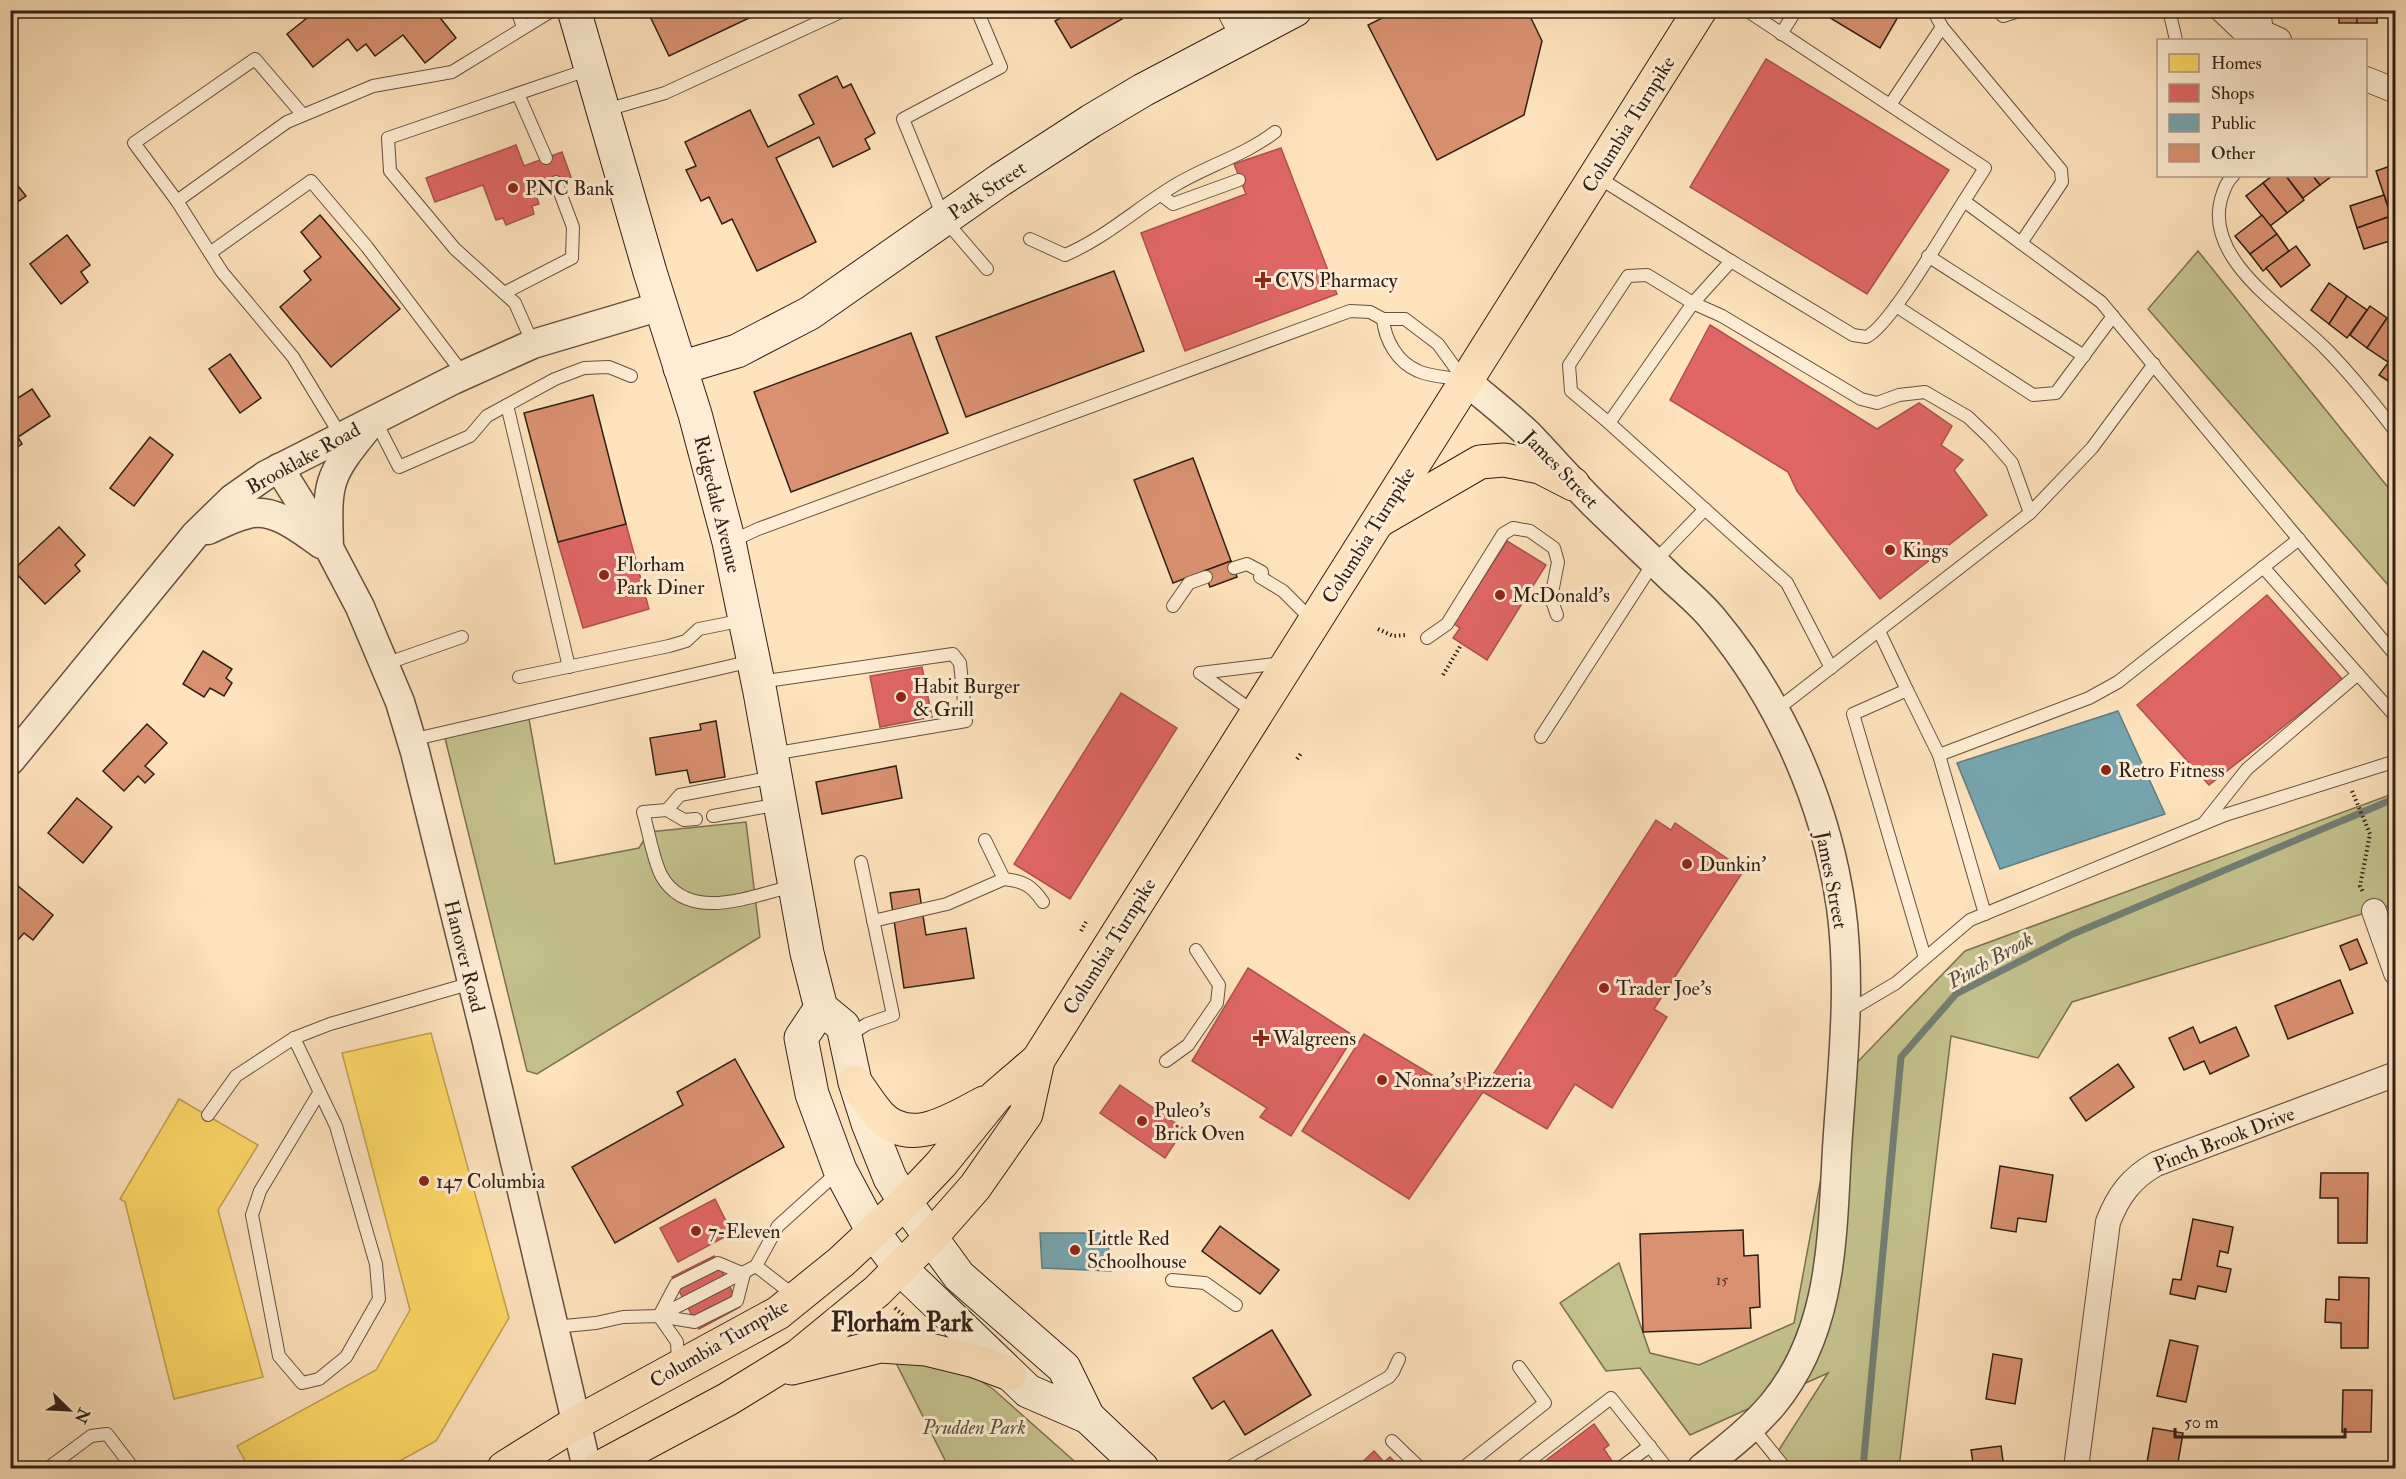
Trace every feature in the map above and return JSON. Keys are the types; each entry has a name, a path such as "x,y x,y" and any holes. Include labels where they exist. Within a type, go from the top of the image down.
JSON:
{"main road":[{"name":"Ridgedale Avenue","path":"574,10 729,542 807,954 820,1008"},
{"name":"Park Street","path":"680,368 737,351 810,313 1000,180 1143,90 1236,24 1295,10"},
{"name":"Columbia Turnpike","path":"504,1468 576,1424 778,1313 841,1262 905,1202 941,1164 996,1096 1038,1060 1700,10"},
{"path":"1376,523 1479,462 1504,460 1540,467 1573,484"},
{"path":"1088,1417 1064,1368 960,1276 905,1202 889,1174 855,1082 843,1026 820,1008 801,1038 812,1094 840,1170 873,1232 900,1268 1028,1391 1088,1417 1142,1468"},
{"name":"Columbia Turnpike","path":"599,1468 728,1399 798,1356 874,1294 931,1237 975,1187 1026,1114 1038,1060"},
{"path":"855,1082 880,1116 894,1128 909,1131 936,1127 996,1096"},
{"path":"767,1375 880,1346 926,1349 975,1360 1010,1374"}],"street":[{"path":"2222,10 2242,29 2266,28"},
{"path":"2367,79 2396,91"},
{"name":"Brooklake Road","path":"10,761 195,535 232,499 279,468 464,375 533,344 661,306"},
{"name":"James Street","path":"1465,381 1527,433 1573,484 1711,616 1743,657 1791,742 1816,805 1832,860 1843,928 1846,1012 1834,1207 1822,1306 1806,1350 1785,1387 1752,1426 1702,1468"},
{"path":"329,549 328,498 332,477 342,459 375,419"},
{"name":"Hanover Road","path":"279,468 329,549 360,607 385,664 411,740 472,983 587,1468"},
{"path":"195,535 248,514 261,512 288,522 329,549"},
{"path":"2374,911 2396,973"},
{"name":"Pinch Brook Drive","path":"2076,1468 2108,1222 2115,1202 2127,1185 2156,1164 2396,1074"}],"lane":[{"path":"518,10 523,27"},
{"path":"177,201 287,122 373,86 452,72 554,10"},
{"path":"603,111 665,93 845,10"},
{"path":"977,10 1001,67 903,119 944,219 987,269"},
{"path":"1595,175 1854,335 1866,338 1877,331 1896,306 1986,168 1746,10"},
{"path":"1781,33 1796,10"},
{"path":"1933,10 1942,27 2061,170 2062,182 2021,243"},
{"path":"1997,10 2003,16 2022,10"},
{"path":"2169,10 2176,39"},
{"path":"1890,105 1942,27"},
{"path":"303,115 255,59 134,143 177,201 222,272 293,357 340,436"},
{"path":"533,344 515,303 454,249 390,171 388,138 591,69"},
{"path":"518,94 546,158"},
{"path":"1030,239 1065,255 1089,244 1178,183 1256,147 1275,132"},
{"path":"2233,177 2224,189 2218,211 2218,227 2223,242 2233,259 2284,312 2323,345 2355,379 2396,432"},
{"path":"1161,195 1173,204 1239,180"},
{"path":"210,253 311,181 367,247 464,375"},
{"path":"504,293 572,258 573,227 556,182"},
{"path":"1964,201 2101,302 2396,656"},
{"path":"1928,256 2084,356"},
{"path":"1609,423 1693,303 1731,261"},
{"path":"1832,668 1787,584 1609,423 1570,392 1569,365 1628,276 1647,274 1693,303 1722,316 1861,399 1877,403 1899,395 1925,392 1968,417 2012,463 2030,513"},
{"path":"1896,306 2033,395 2056,393 2113,316"},
{"path":"729,542 758,528 1350,311 1370,312 1383,319 1405,319 1438,344 1465,381"},
{"path":"1383,319 1385,337 1396,354 1417,371 1465,381"},
{"path":"1775,711 2030,513 2092,448 2154,364"},
{"path":"375,419 399,466 470,436 487,416 555,379 584,368 609,367 631,376"},
{"path":"507,405 568,667"},
{"path":"1541,737 1654,562 1705,509"},
{"path":"1427,638 1447,624 1503,534 1513,528 1530,531 1554,548 1558,562 1551,598 1557,615"},
{"path":"1939,755 2089,698 2118,682 2299,539"},
{"path":"1234,568 1247,564 1283,591 1313,621"},
{"path":"2263,567 2396,717"},
{"path":"1173,606 1189,583 1206,577"},
{"path":"519,677 686,641 699,630 745,620"},
{"path":"1879,631 1939,755 1985,914"},
{"path":"385,664 462,637"},
{"path":"411,740 755,671 952,654 960,663 966,721 775,779 680,795 667,810"},
{"path":"1256,714 1200,673 1287,663"},
{"path":"2203,824 2247,769 2358,674"},
{"path":"1907,690 1853,714 1925,958"},
{"path":"1846,1012 1896,982 1970,920 2203,824 2396,761"},
{"path":"713,816 775,779"},
{"path":"696,819 684,820 667,810 644,812 660,873 669,886 682,897 697,903 714,905 795,886"},
{"path":"985,840 1004,879"},
{"path":"845,1038 867,1024 893,1015 861,862"},
{"path":"873,921 947,904 1004,879 1016,880 1034,888 1043,902"},
{"path":"1166,1061 1188,1045 1217,1003 1219,984 1196,950"},
{"path":"208,1114 236,1076 294,1038 330,1024 472,983"},
{"path":"294,1038 336,1126 376,1264 379,1299 346,1357 319,1379 302,1383 279,1356 252,1215 260,1191 319,1093"},
{"path":"659,1316 756,1266 777,1226 840,1170"},
{"path":"659,1316 676,1284 718,1263 744,1274"},
{"path":"756,1266 797,1297"},
{"path":"554,1327 596,1323 623,1317 659,1316 695,1322 737,1301 744,1274"},
{"path":"1172,1280 1205,1283 1236,1305"},
{"path":"659,1316 676,1342 678,1368"},
{"path":"1228,1468 1389,1377 1400,1359"},
{"path":"1463,1468 1545,1404 1519,1367"},
{"path":"1520,1468 1611,1398 1667,1468"},
{"path":"1752,1426 1785,1468"},
{"path":"48,1468 92,1436 107,1434 133,1468"},
{"path":"1392,1441 1420,1468"},
{"path":"1620,1468 1650,1446"}],"path":[{"path":"1378,628 1393,636 1405,635"},
{"path":"1443,675 1461,645"},
{"path":"1297,759 1302,752"},
{"path":"2356,799 2370,834 2360,886 2374,911"},
{"path":"1081,931 1086,922"},
{"path":"890,1304 913,1323"}],"green space":[{"path":"2198,251 2395,496 2395,593 2148,309"},
{"path":"529,719 555,864 639,848 649,832 746,822 760,937 537,1074 527,1071 445,738"},
{"path":"2395,793 2395,904 2072,1002 2038,1058 1951,1036 1899,1468 1803,1468 1775,1456 1828,1373 1690,1435 1640,1368 1606,1371 1560,1303 1619,1263 1650,1353 1699,1365 1794,1323 1839,1081 1965,951"},
{"name":"Prudden Park","path":"893,1357 966,1371 993,1389 1082,1468 949,1468"}],"building: Homes":[{"name":"147 Columbia","path":"431,1033 509,1318 436,1441 387,1468 249,1468 237,1446 376,1370 410,1310 342,1053"},
{"path":"179,1099 258,1145 218,1210 263,1377 174,1399 125,1202 120,1199"}],"building: Shops":[{"path":"1766,59 1949,170 1867,294 1690,187"},
{"name":"PNC Bank","path":"516,145 524,166 562,152 571,177 534,190 539,204 532,206 534,214 506,225 503,218 496,220 483,185 435,202 426,178"},
{"path":"1281,148 1337,294 1185,351 1141,233 1246,194 1234,164"},
{"path":"1710,325 1877,429 1919,403 1952,426 1941,445 1963,460 1954,470 1987,515 1880,599 1797,491 1788,472 1670,400"},
{"name":"Florham Park Diner","path":"626,524 649,609 583,628 558,542"},
{"name":"McDonald's","path":"1507,541 1546,565 1487,660 1453,638 1460,628 1454,624"},
{"path":"2267,595 2343,680 2209,785 2137,705"},
{"name":"Habit Burger & Grill","path":"922,667 932,717 880,727 870,676"},
{"path":"1121,693 1177,728 1070,899 1014,864"},
{"path":"1656,820 1671,830 1675,823 1744,870 1654,1009 1667,1017 1612,1108 1575,1084 1547,1129 1483,1092 1409,1199 1302,1131 1364,1034 1457,1090 1464,1078 1481,1076 1489,1081"},
{"path":"1248,968 1354,1036 1291,1136 1260,1117 1267,1108 1192,1061"},
{"name":"Puleo's Brick Oven","path":"1120,1085 1184,1129 1165,1158 1100,1113"},
{"name":"7-Eleven","path":"715,1199 732,1233 678,1262 660,1228"},
{"path":"714,1256 740,1307 699,1329 672,1277"},
{"path":"1594,1424 1609,1445 1604,1449 1612,1461 1602,1468 1536,1468"},
{"path":"1374,1451 1384,1462 1390,1457 1401,1468 1356,1468"}],"building: Public":[{"path":"2118,711 2165,814 2000,869 1957,763"},
{"name":"Little Red Schoolhouse","path":"1040,1233 1107,1233 1111,1271 1042,1268"}],"building: Other":[{"path":"317,10 434,10 456,38 425,63 403,35 375,56 366,44 357,51 348,39 313,67 287,34"},
{"path":"647,10 766,10 669,56"},
{"path":"1074,10 1117,10 1122,19 1071,48 1055,21"},
{"path":"1398,10 1538,10 1530,16 1542,41 1524,115 1437,160 1368,25"},
{"path":"1817,10 1902,10 1880,48"},
{"path":"2339,10 2357,10 2357,23 2339,23"},
{"path":"2357,10 2377,10 2377,23 2357,23"},
{"path":"837,76 843,88 851,84 875,133 865,139 870,149 833,167 819,137 776,158 816,242 757,271 732,219 722,224 709,197 701,201 686,170 696,166 685,142 750,110 768,147 814,124 799,95"},
{"path":"2396,164 2396,201 2387,204 2376,171"},
{"path":"10,176 26,196 10,207"},
{"path":"2271,177 2287,177 2304,200 2287,213 2263,183"},
{"path":"2287,177 2314,177 2320,185 2303,198"},
{"path":"2314,177 2331,177 2320,185"},
{"path":"2263,183 2287,213 2270,226 2246,196"},
{"path":"2384,195 2391,216 2357,228 2350,206"},
{"path":"320,215 400,309 331,367 280,307 311,280 304,271 321,257 301,232"},
{"path":"2262,215 2277,234 2250,254 2235,236"},
{"path":"2391,216 2396,230 2396,239 2364,249 2357,228"},
{"path":"2277,234 2289,251 2263,271 2250,254"},
{"path":"67,235 90,265 81,272 88,282 61,304 30,264"},
{"path":"2296,246 2310,265 2281,287 2266,268"},
{"path":"1114,271 1144,351 966,417 936,337"},
{"path":"2329,283 2347,296 2329,324 2311,310"},
{"path":"2347,296 2367,310 2347,338 2329,324"},
{"path":"2370,306 2387,318 2367,348 2350,335"},
{"path":"2387,318 2396,324 2396,352 2388,362 2367,348"},
{"path":"911,333 948,433 791,492 754,392"},
{"path":"2396,352 2396,386 2379,375"},
{"path":"230,354 261,398 240,413 209,369"},
{"path":"32,389 50,416 18,437 22,444 10,452 10,403"},
{"path":"593,395 626,524 558,542 524,413"},
{"path":"150,437 173,455 134,506 110,488"},
{"path":"1193,458 1231,561 1173,583 1134,480"},
{"path":"59,527 85,555 75,565 80,571 45,604 13,570"},
{"path":"1231,561 1237,577 1210,587 1204,571"},
{"path":"203,651 232,669 226,678 232,683 224,696 210,688 204,697 183,684"},
{"path":"716,721 725,777 690,783 687,770 656,775 650,738 701,730 700,724"},
{"path":"147,724 167,743 145,766 154,774 145,783 138,776 124,791 103,771"},
{"path":"896,766 902,798 822,814 816,782"},
{"path":"77,798 112,827 83,863 48,833"},
{"path":"12,881 53,915 33,940 24,933 10,949"},
{"path":"919,889 926,935 966,928 974,978 904,988 890,893"},
{"path":"2357,939 2367,963 2350,970 2340,946"},
{"path":"2340,980 2353,1013 2288,1039 2275,1006"},
{"path":"2193,1027 2200,1043 2236,1027 2249,1056 2210,1074 2204,1061 2184,1070 2169,1038"},
{"path":"735,1059 784,1147 615,1243 572,1167 683,1105 677,1092"},
{"path":"2118,1064 2134,1087 2086,1121 2070,1098"},
{"path":"2000,1166 2053,1175 2046,1222 2018,1218 2016,1232 1991,1228"},
{"path":"2321,1173 2368,1173 2367,1243 2338,1243 2338,1198 2320,1198"},
{"path":"2193,1219 2233,1227 2228,1253 2220,1251 2217,1266 2231,1269 2226,1292 2198,1286 2195,1299 2170,1294 2173,1279 2181,1280"},
{"path":"1220,1226 1279,1270 1260,1294 1202,1251"},
{"path":"1743,1230 1744,1256 1758,1255 1760,1307 1750,1308 1751,1328 1643,1332 1640,1234"},
{"path":"2339,1277 2369,1278 2368,1348 2341,1348 2341,1323 2325,1322 2326,1299 2339,1300"},
{"path":"1272,1330 1311,1395 1245,1435 1224,1401 1212,1409 1193,1378"},
{"path":"2170,1340 2198,1346 2186,1402 2157,1396"},
{"path":"1993,1354 2022,1359 2015,1404 1986,1399"},
{"path":"2343,1390 2372,1390 2371,1432 2342,1432"},
{"path":"2153,1428 2183,1433 2177,1468 2146,1468"},
{"path":"2001,1446 2004,1468 1974,1468 1971,1450"}],"waterway":[{"name":"Pinch Brook","path":"1863,1468 1901,1057 1956,994 2073,934 2396,798"}],"place":[{"name":"PNC Bank","path":"513,188"},
{"name":"CVS Pharmacy","path":"1263,280"},
{"name":"Kings","path":"1890,550"},
{"name":"Florham Park Diner","path":"604,575"},
{"name":"McDonald's","path":"1500,595"},
{"name":"Habit Burger & Grill","path":"901,697"},
{"name":"Retro Fitness","path":"2106,770"},
{"name":"Dunkin'","path":"1687,864"},
{"name":"Trader Joe's","path":"1604,988"},
{"name":"Walgreens","path":"1261,1038"},
{"name":"Nonna's Pizzeria","path":"1382,1080"},
{"name":"Puleo's Brick Oven","path":"1142,1121"},
{"name":"147 Columbia","path":"424,1181"},
{"name":"7-Eleven","path":"696,1231"},
{"name":"Little Red Schoolhouse","path":"1075,1250"}],"district":[{"name":"Florham Park","path":"902,1322"}]}
